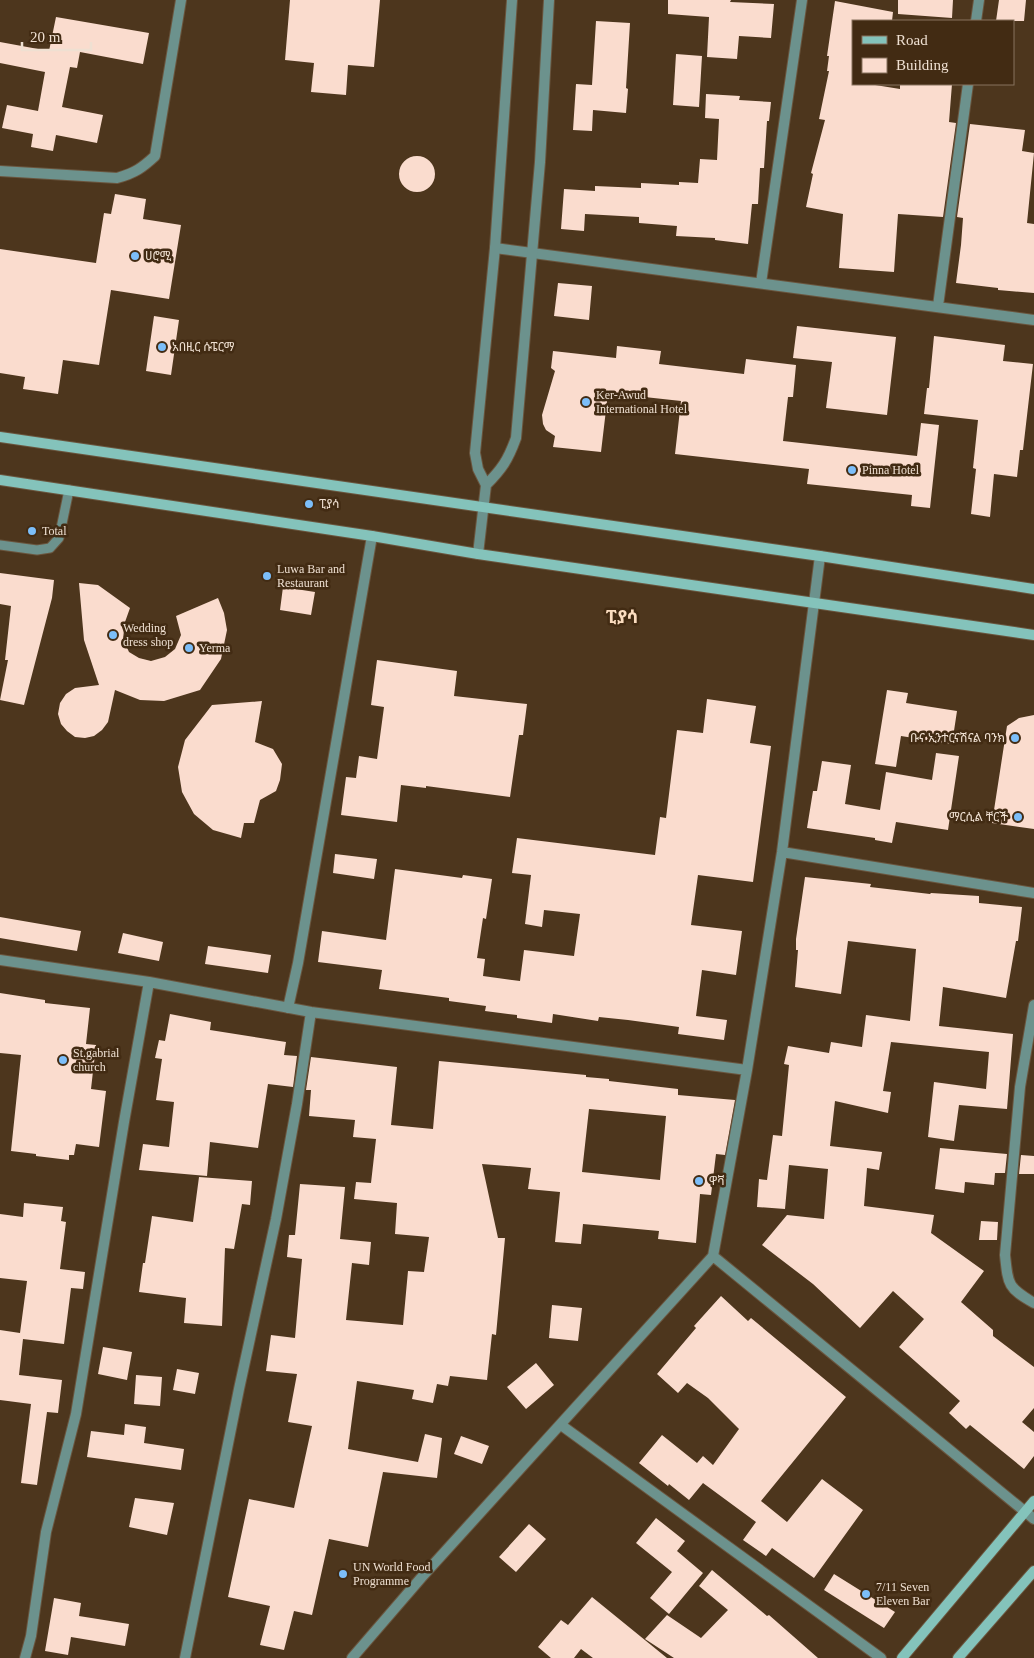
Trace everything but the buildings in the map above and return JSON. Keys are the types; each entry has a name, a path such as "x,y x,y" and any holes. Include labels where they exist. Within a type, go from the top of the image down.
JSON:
{"main road":[{"path":"0,437 820,556 1034,589"},
{"path":"0,480 372,536 478,554 1034,635"},
{"path":"902,1658 1034,1502"},
{"path":"958,1658 1034,1571"}],"street":[{"path":"0,171 117,178 134,173 155,156 181,0"},
{"path":"478,554 486,485 478,469 475,453 496,248 512,0"},
{"path":"486,485 508,460 516,438 540,162 549,0"},
{"path":"761,283 802,0"},
{"path":"976,20 979,0"},
{"path":"938,306 968,85"},
{"path":"496,248 1034,320"},
{"path":"288,1008 300,953 372,536"},
{"path":"352,1658 421,1578 713,1256 747,1070 782,852 820,556"},
{"path":"782,852 1034,893"},
{"path":"0,960 149,982 311,1012 747,1070"},
{"path":"25,1658 46,1532 76,1414 149,982"},
{"path":"1034,1005 1020,1087 1005,1255 1007,1272 1014,1292 1034,1303"},
{"path":"185,1658 238,1389 276,1219 311,1012"},
{"path":"713,1256 1034,1519"},
{"path":"561,1425 881,1658"}],"lane":[{"path":"0,545 37,550 50,548 59,538 69,490"}],"place":[{"name":"ሀሮሚ","path":"135,256"},
{"name":"አበዚር ሱፔርማ","path":"162,347"},
{"name":"Ker-Awud International Hotel","path":"586,402"},
{"name":"Pinna Hotel","path":"852,470"},
{"name":"ፒያሳ","path":"309,504"},
{"name":"Total","path":"32,531"},
{"name":"Luwa Bar and Restaurant","path":"267,576"},
{"name":"Wedding dress shop","path":"113,635"},
{"name":"Yerma","path":"189,648"},
{"name":"ቡና ኢንተርናሽናል ባንክ","path":"1015,738"},
{"name":"ማርሲል ቸርች","path":"1018,817"},
{"name":"St.gabrial church","path":"63,1060"},
{"name":"ዋቫ","path":"699,1181"},
{"name":"UN World Food Programme","path":"343,1574"},
{"name":"7/11 Seven Eleven Bar","path":"866,1594"}],"district":[{"name":"ፒያሳ","path":"622,617"}]}
